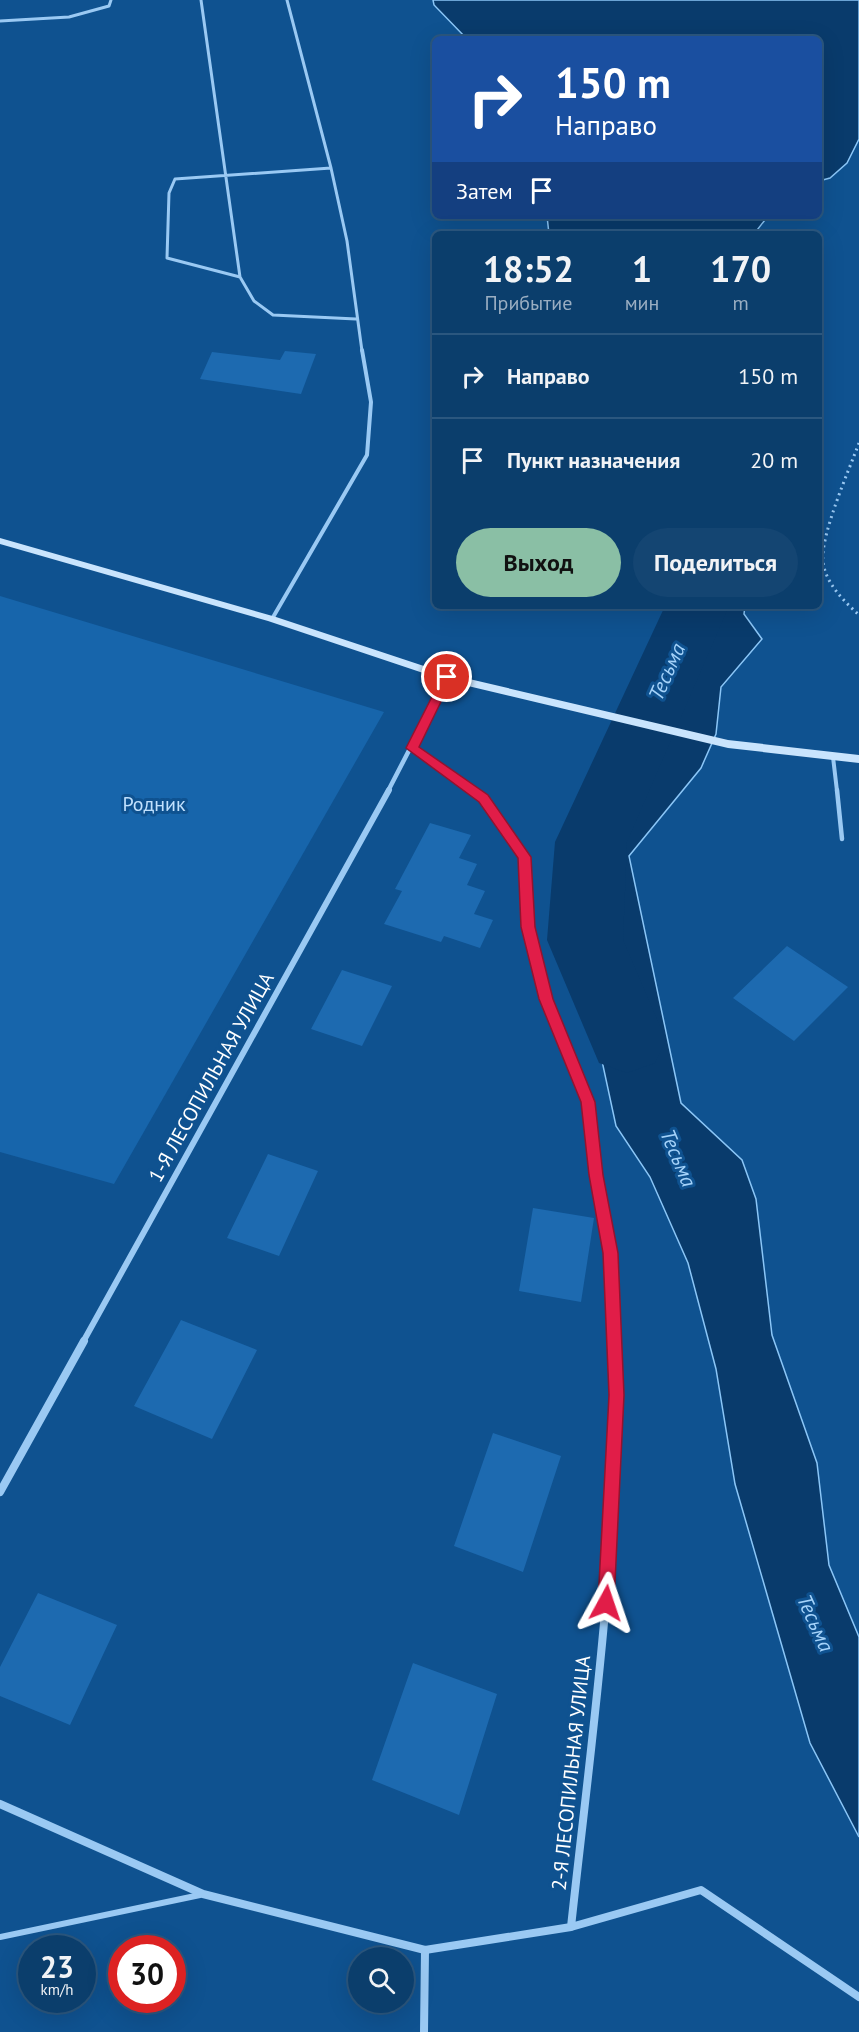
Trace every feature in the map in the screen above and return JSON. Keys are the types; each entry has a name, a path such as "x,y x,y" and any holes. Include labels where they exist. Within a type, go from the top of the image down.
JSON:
{"main road":[{"path":"0,541 272,619 447,677 728,744 859,759"}],"street":[{"name":"1-Я ЛЕСОПИЛЬНАЯ УЛИЦА","path":"0,1492 412,748 447,677"},
{"name":"2-Я ЛЕСОПИЛЬНАЯ УЛИЦА","path":"412,748 483,798 525,857 528,927 546,999 588,1102 596,1175 611,1253 616,1395 608,1580 571,1927"},
{"path":"0,1804 203,1894 425,1950 571,1927 701,1890 859,1997"},
{"path":"424,2032 425,1950"}],"lane":[{"path":"0,21 42,22 96,12 109,6 111,0"},
{"path":"201,0 224,178 240,277 254,301 273,315 356,319"},
{"path":"272,619 367,455 371,402 356,319 347,241 331,168 287,0"},
{"path":"240,277 167,258 169,193 175,179 224,178 331,168"},
{"path":"833,757 842,839"},
{"path":"0,1936 203,1894"}],"path":[{"path":"859,443 840,495 822,560 836,595 859,615"}],"green space":[{"name":"Родник","path":"0,596 384,712 114,1184 0,1152"}],"water":[{"path":"433,0 859,0 859,139 847,163 830,178 822,180 822,36 464,36 434,5"},
{"path":"547,219 766,219 756,231 549,231"},
{"path":"692,609 745,609 744,614 762,639 721,687 716,734 701,768 629,856 681,1103 742,1160 756,1199 772,1335 817,1463 829,1565 859,1637 859,1837 810,1743 735,1484 716,1369 688,1263 650,1177 616,1126 593,1019 571,982 586,937 586,911 580,888 612,805 633,769 652,711 663,660 683,630"}],"building":[{"path":"285,351 316,354 301,394 200,379 212,352 280,360"},
{"path":"430,823 471,835 459,858 477,864 467,885 485,891 474,914 493,920 480,948 444,936 441,942 384,924 402,891 395,889"},
{"path":"787,946 848,987 794,1041 733,998"},
{"path":"342,970 392,986 362,1046 311,1029"},
{"path":"268,1154 318,1171 279,1256 227,1238"},
{"path":"533,1208 594,1218 581,1302 519,1291"},
{"path":"181,1320 257,1350 212,1439 134,1406"},
{"path":"493,1433 561,1456 523,1572 454,1546"},
{"path":"38,1593 117,1625 70,1725 0,1696 0,1667"},
{"path":"413,1663 497,1694 459,1815 372,1780"}],"waterway":[{"name":"Тесьма","path":"627,1040 585,940 591,842 696,609"}],"route":[{"path":"447,677 412,748 483,798 525,857 528,927 546,999 588,1102 596,1175 611,1253 616,1395 606,1603"}]}
